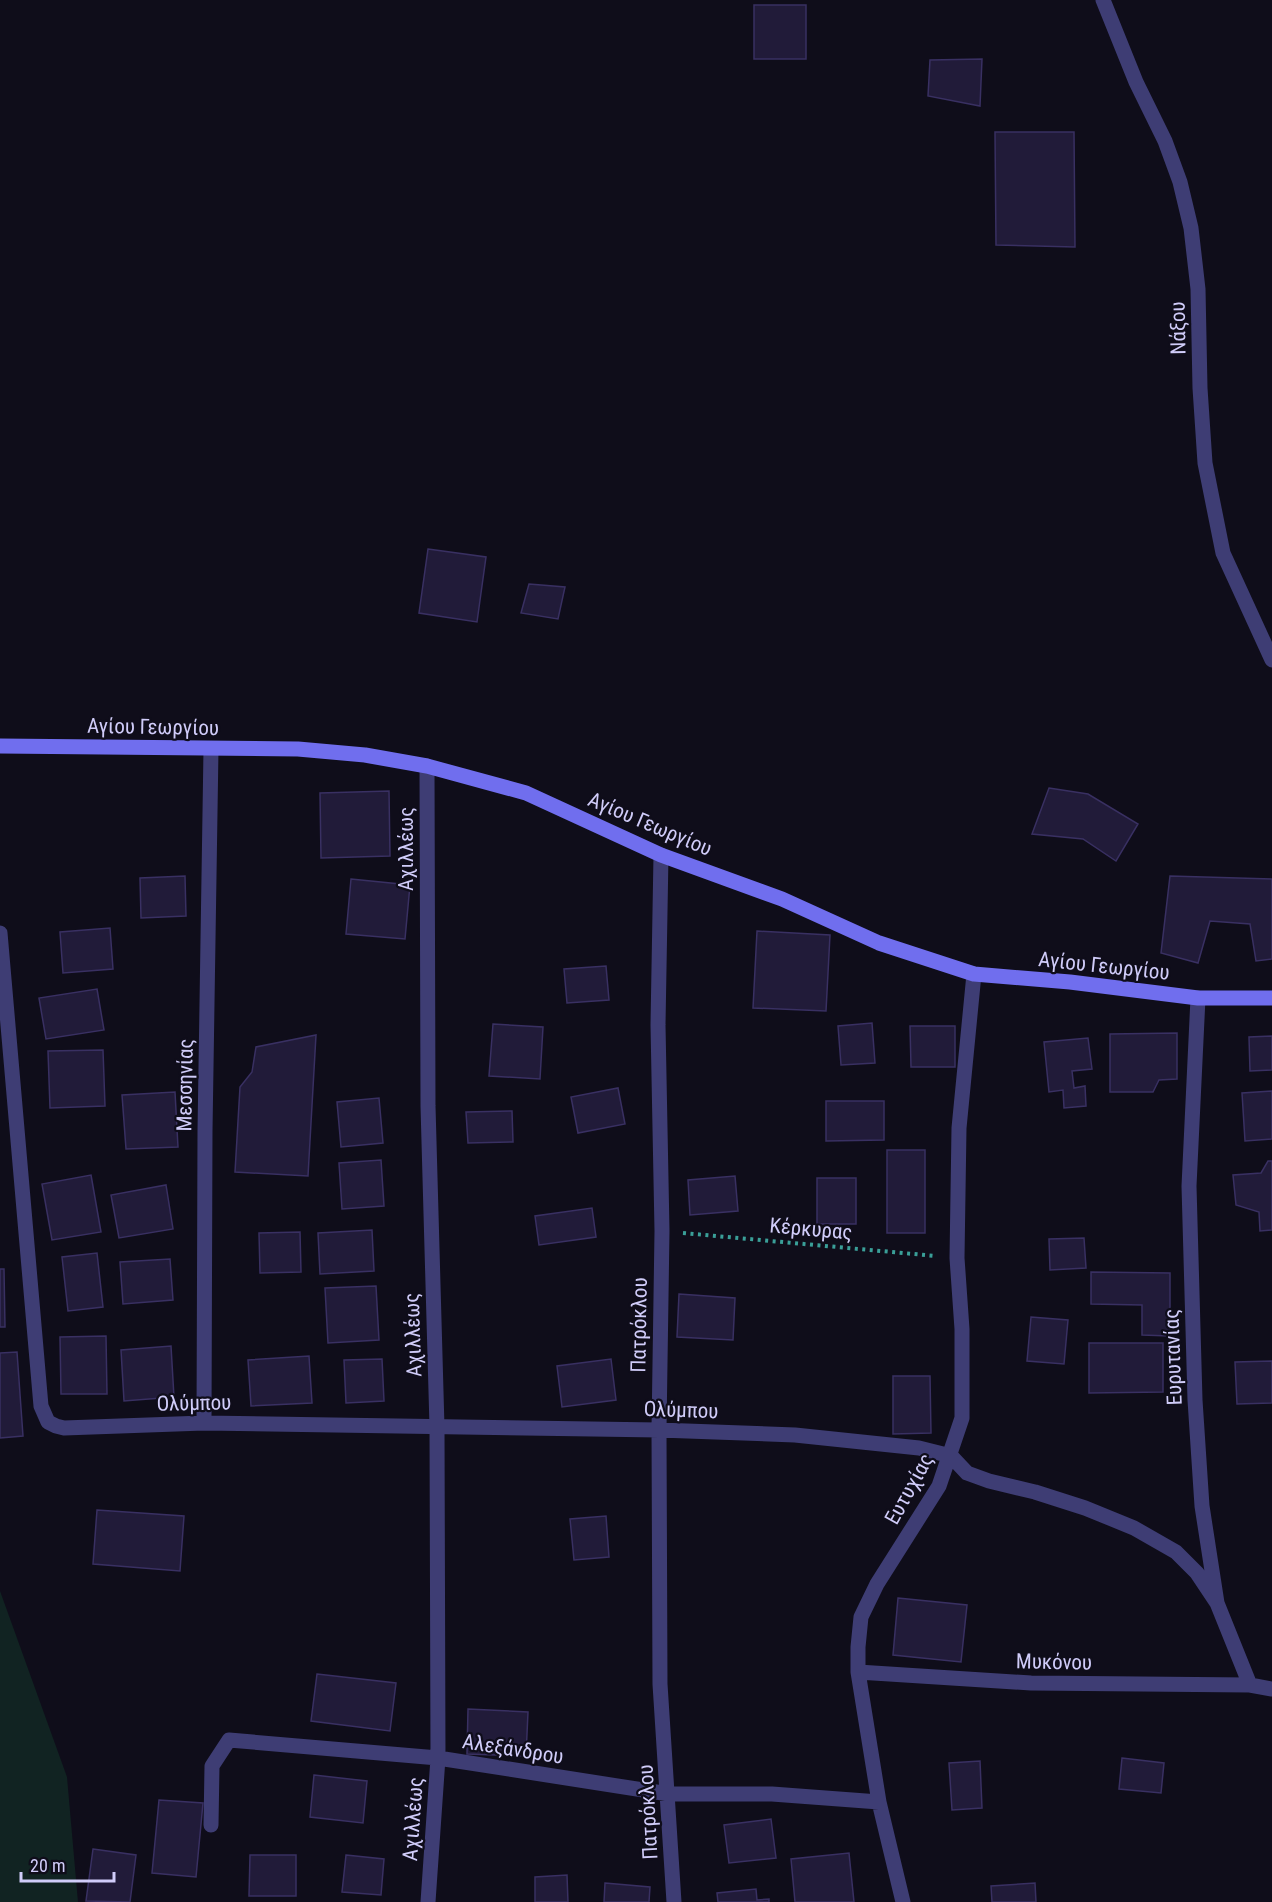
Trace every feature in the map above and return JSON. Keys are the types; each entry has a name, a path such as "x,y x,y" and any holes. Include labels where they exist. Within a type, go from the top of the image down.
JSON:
{"street":[{"name":"Νάξου","path":"1103,0 1136,82 1165,141 1180,182 1191,228 1198,289 1200,388 1205,463 1209,485 1223,553 1272,660"},
{"name":"Αγίου Γεωργίου","path":"0,746 298,749 365,755 427,766 526,793 661,855 782,899 879,943 974,974 1070,982 1198,998 1272,998"},
{"name":"Μεσσηνίας","path":"204,1423 205,1131 211,749"},
{"name":"Αχιλλέως","path":"427,766 428,1106 437,1427 438,1758 428,1902"},
{"name":"Πατρόκλου","path":"661,855 658,1025 662,1230 659,1430 660,1684 669,1794 674,1902"},
{"name":"Ολύμπου","path":"0,933 40,1406 48,1422 56,1426 94,1428 204,1423 659,1430 795,1435 919,1448 951,1456 967,1473 1065,1501 1134,1528 1176,1552 1197,1573 1217,1603"},
{"name":"Ευτυχίας","path":"903,1902 879,1802 858,1672 861,1617 877,1584 939,1486 962,1418 962,1329 957,1258 958,1128 974,974"},
{"name":"Ευρυτανίας","path":"1198,998 1189,1186 1195,1400 1202,1506 1217,1603 1250,1685"},
{"name":"Μυκόνου","path":"858,1672 1031,1683 1250,1685"},
{"path":"1250,1685 1272,1689"},
{"name":"Αλεξάνδρου","path":"210,1825 212,1766 230,1740 438,1758 669,1794 772,1794 879,1802"}],"path":[{"name":"Κέρκυρας","path":"662,1230 957,1258"}],"shaded area":[{"path":"0,1591 67,1777 78,1902 0,1902"}],"building":[{"path":"754,5 806,5 806,59 754,59"},
{"path":"982,59 980,106 928,96 930,60"},
{"path":"995,132 1074,132 1075,247 996,245"},
{"path":"428,549 486,557 477,622 419,613"},
{"path":"529,584 565,587 558,619 521,613"},
{"path":"1049,788 1088,794 1138,824 1116,861 1083,839 1032,834"},
{"path":"389,791 390,856 321,858 320,793"},
{"path":"185,876 186,916 141,918 140,878"},
{"path":"1170,876 1272,879 1272,959 1256,961 1250,924 1210,921 1198,963 1161,953"},
{"path":"351,879 410,885 405,939 346,934"},
{"path":"110,928 113,969 63,973 60,932"},
{"path":"757,931 830,935 826,1011 753,1008"},
{"path":"606,966 609,1000 567,1003 564,969"},
{"path":"97,989 104,1030 46,1039 39,998"},
{"path":"872,1023 875,1063 841,1065 838,1026"},
{"path":"493,1024 543,1027 540,1079 489,1076"},
{"path":"910,1026 955,1026 955,1067 911,1067"},
{"path":"1177,1033 1177,1079 1159,1080 1153,1092 1110,1092 1110,1034"},
{"path":"316,1035 308,1176 235,1172 240,1087 252,1072 256,1047"},
{"path":"1272,1036 1272,1070 1250,1071 1249,1037"},
{"path":"1088,1038 1092,1069 1072,1071 1074,1088 1085,1086 1086,1106 1064,1108 1063,1090 1049,1092 1044,1042"},
{"path":"103,1050 105,1106 50,1108 48,1051"},
{"path":"618,1088 625,1124 578,1133 571,1097"},
{"path":"1272,1091 1272,1139 1245,1141 1242,1093"},
{"path":"175,1092 178,1147 126,1149 122,1095"},
{"path":"379,1098 383,1143 341,1147 337,1102"},
{"path":"826,1101 884,1101 884,1140 826,1141"},
{"path":"512,1111 513,1142 468,1143 466,1112"},
{"path":"887,1150 925,1150 925,1233 887,1233"},
{"path":"381,1160 384,1206 342,1209 339,1163"},
{"path":"1268,1161 1272,1161 1272,1230 1260,1231 1259,1212 1236,1205 1233,1175 1261,1173"},
{"path":"91,1175 101,1232 52,1240 42,1184"},
{"path":"735,1176 738,1211 690,1215 688,1180"},
{"path":"817,1178 856,1178 856,1224 817,1224"},
{"path":"166,1185 173,1229 119,1238 111,1195"},
{"path":"592,1208 596,1237 539,1245 535,1216"},
{"path":"372,1230 374,1271 320,1274 318,1233"},
{"path":"300,1232 301,1272 260,1273 259,1233"},
{"path":"1084,1238 1086,1268 1050,1270 1049,1239"},
{"path":"97,1253 103,1307 68,1311 62,1257"},
{"path":"170,1259 173,1300 123,1304 120,1262"},
{"path":"0,1269 4,1269 5,1327 0,1327"},
{"path":"1091,1272 1170,1273 1170,1336 1142,1335 1142,1305 1091,1304"},
{"path":"376,1286 379,1340 328,1343 325,1288"},
{"path":"679,1294 735,1298 733,1340 677,1337"},
{"path":"1031,1317 1068,1320 1064,1364 1027,1361"},
{"path":"106,1336 107,1394 61,1394 60,1337"},
{"path":"1089,1343 1163,1343 1163,1392 1089,1393"},
{"path":"171,1346 174,1397 124,1401 121,1350"},
{"path":"17,1352 23,1436 0,1438 0,1353"},
{"path":"309,1356 312,1403 251,1406 248,1360"},
{"path":"382,1359 384,1401 346,1403 344,1360"},
{"path":"611,1359 616,1400 562,1407 557,1366"},
{"path":"1272,1361 1272,1403 1237,1404 1235,1362"},
{"path":"893,1376 930,1376 931,1433 893,1434"},
{"path":"97,1510 184,1516 180,1571 93,1564"},
{"path":"606,1516 609,1557 574,1560 570,1519"},
{"path":"898,1598 967,1605 961,1662 893,1655"},
{"path":"317,1674 396,1683 390,1731 311,1721"},
{"path":"468,1709 528,1712 526,1756 467,1754"},
{"path":"1122,1758 1164,1763 1161,1793 1119,1789"},
{"path":"980,1761 982,1808 952,1810 949,1763"},
{"path":"314,1775 367,1781 363,1823 310,1817"},
{"path":"159,1800 203,1803 196,1877 152,1873"},
{"path":"771,1819 776,1858 729,1863 724,1825"},
{"path":"93,1849 136,1855 130,1902 86,1901"},
{"path":"849,1853 854,1902 795,1902 791,1859"},
{"path":"250,1855 296,1855 296,1896 249,1896"},
{"path":"346,1855 384,1859 381,1895 342,1892"},
{"path":"567,1875 568,1902 535,1902 535,1877"},
{"path":"605,1883 650,1887 649,1902 604,1902"},
{"path":"1035,1883 1036,1902 992,1902 991,1886"},
{"path":"756,1889 757,1900 769,1899 769,1902 718,1902 717,1893"}]}
